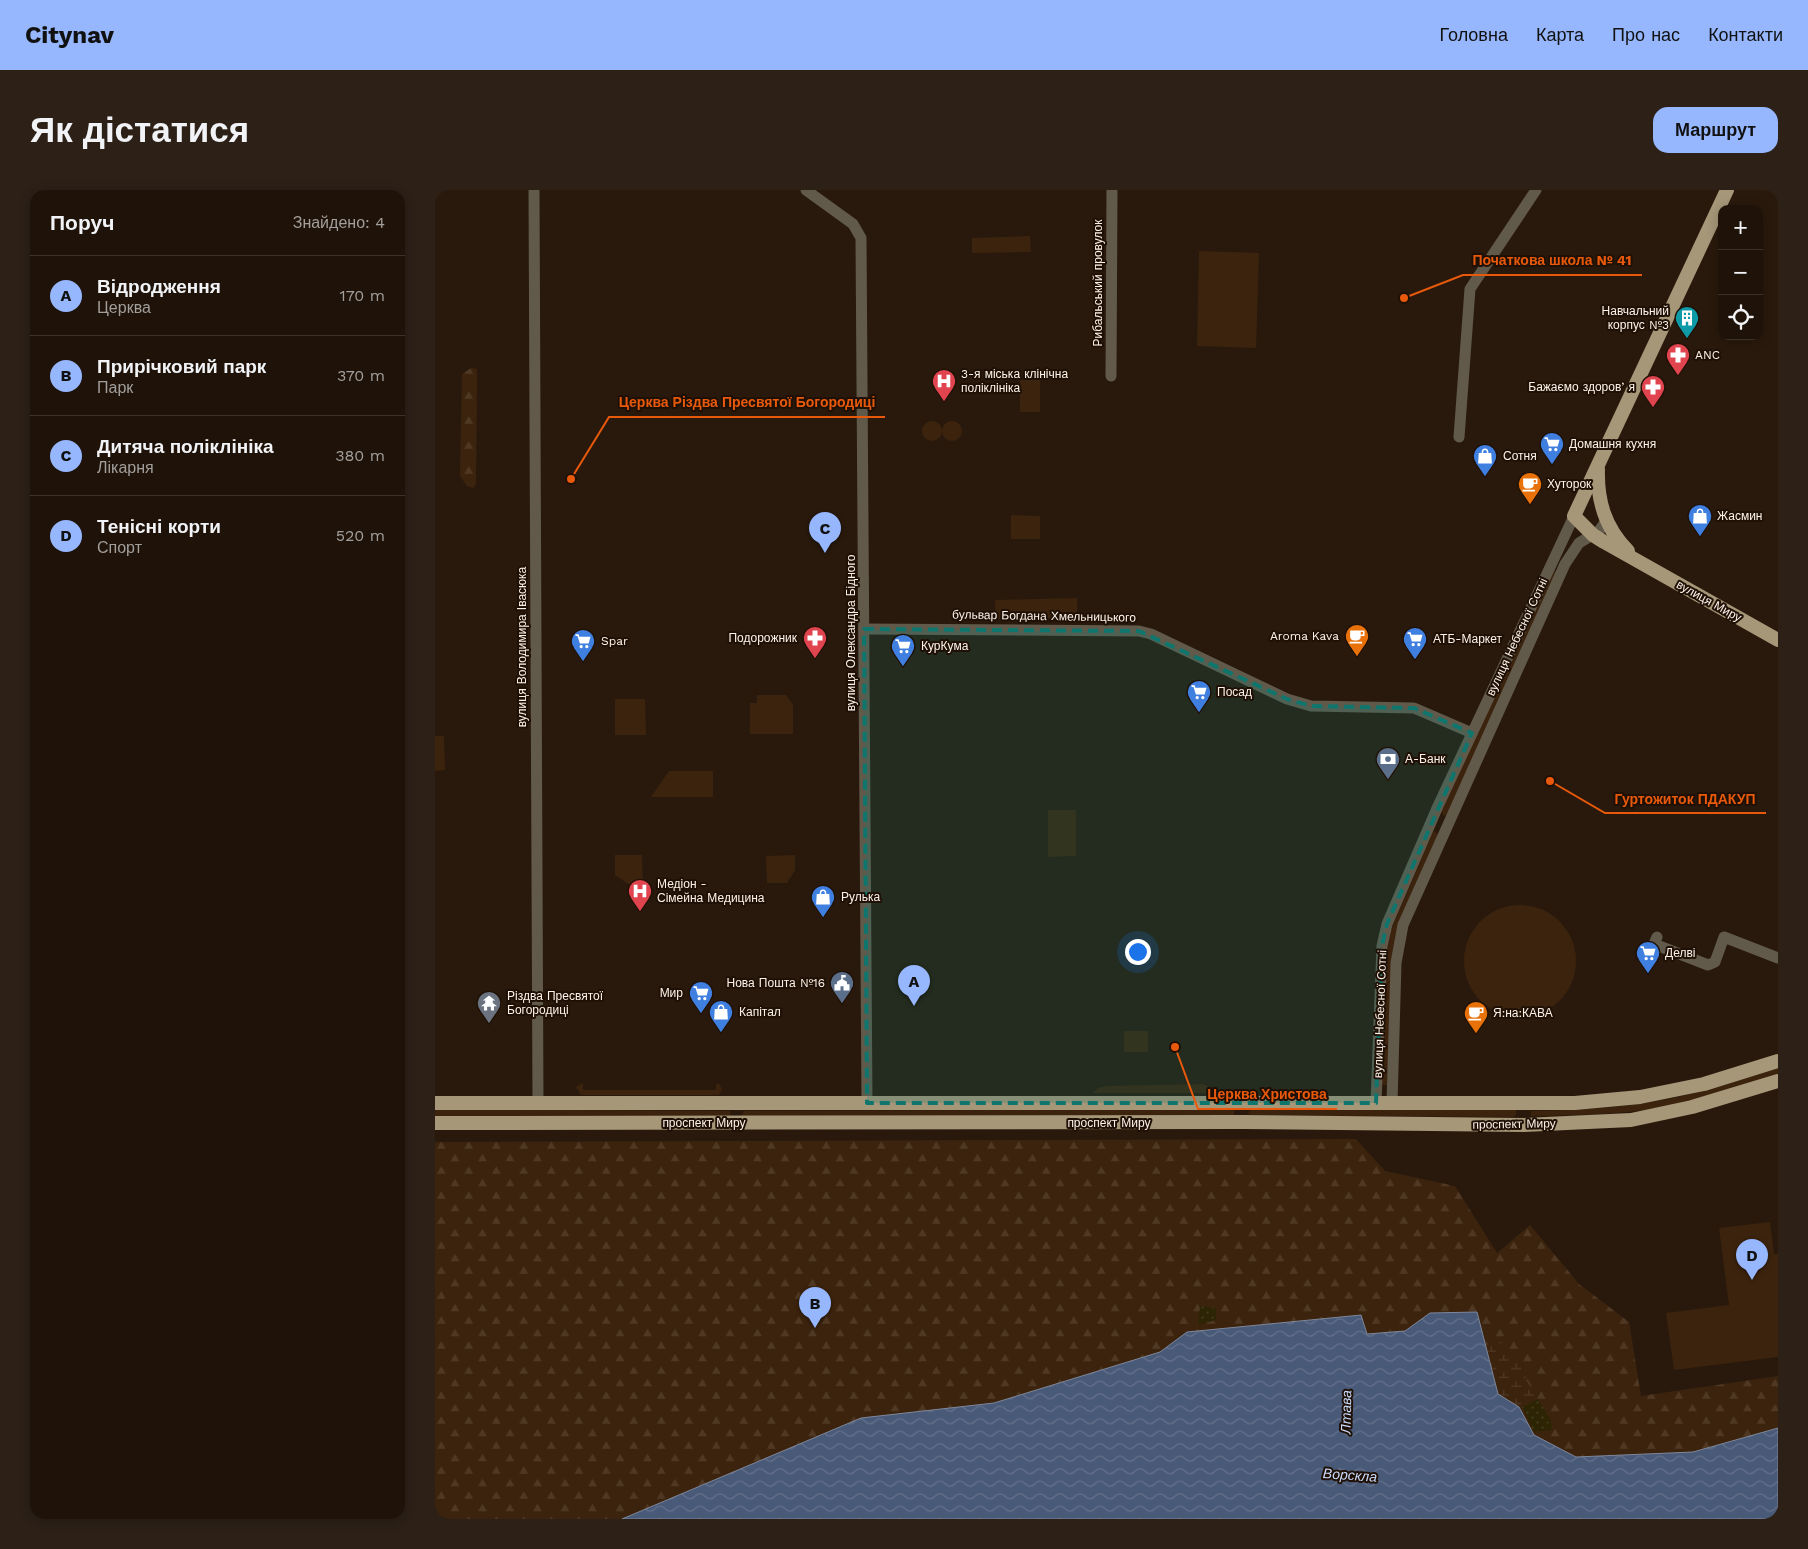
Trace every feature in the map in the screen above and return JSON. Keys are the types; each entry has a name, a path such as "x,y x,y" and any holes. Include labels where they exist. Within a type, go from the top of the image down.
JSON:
{"main road":[{"name":"вулиця Небесної Сотні","path":"1574,516 1727,190"},
{"name":"вулиця Миру","path":"1598,464 1600,505 1606,521 1624,547 1639,562"},
{"path":"1584,494 1600,505"},
{"name":"вулиця Миру","path":"1574,516 1593,535 1778,640"},
{"name":"проспект Миру","path":"435,1103 1575,1103 1640,1097 1704,1084 1778,1060"},
{"name":"проспект Миру","path":"435,1123 1243,1122 1524,1125 1631,1120 1692,1107 1778,1081"},
{"path":"734,1123 735,1103"},
{"path":"1243,1103 1243,1122"},
{"path":"1524,1103 1524,1125"}],"street":[{"name":"вулиця Володимира Івасюка","path":"534,190 538,1103"},
{"name":"вулиця Олександра Бідного","path":"806,190 853,224 861,238 867,1103"},
{"name":"Рибальський провулок","path":"1111,190 1111,376"},
{"path":"1459,437 1470,289 1535,190"},
{"name":"вулиця Небесної Сотні","path":"1377,1103 1382,946 1387,924 1433,818 1574,516"},
{"name":"вулиця Небесної Сотні","path":"1392,1103 1398,941 1403,924 1560,575 1574,548 1599,532 1606,521"},
{"path":"1549,570 1557,567 1560,570 1560,575"},
{"name":"бульвар Богдана Хмельницького","path":"865,629 1139,631 1151,634 1287,699 1311,706 1415,708 1472,733"},
{"path":"1433,818 1449,824"},
{"path":"1657,937 1654,944 1708,965 1715,962 1724,937 1778,958"}],"highlighted area":[{"path":"864,629 1139,631 1287,699 1311,706 1414,708 1472,733 1387,924 1382,946 1376,1103 867,1103"}],"green space":[{"path":"1030,236 1031,252 972,253 972,238"},
{"path":"1199,251 1259,253 1256,348 1197,346"},
{"path":"471,368 477,369 476,484 473,488 467,486 460,476 462,374"},
{"path":"1020,380 1040,380 1040,412 1020,412"},
{"path":"932,421 939,424 942,431 939,438 932,441 925,438 922,431 925,424"},
{"path":"952,421 959,424 962,431 959,438 952,441 945,438 942,431 945,424"},
{"path":"1011,515 1040,516 1040,539 1011,539"},
{"path":"1554,570 1557,572 1448,814 1444,816 1441,811"},
{"path":"1077,598 1077,619 996,619 995,600"},
{"path":"757,695 786,695 793,705 793,734 750,734 750,703 757,703"},
{"path":"615,699 645,699 646,735 615,735"},
{"path":"435,736 444,736 445,770 435,771"},
{"path":"669,771 713,771 713,797 651,797"},
{"path":"1048,810 1076,810 1076,856 1048,857"},
{"path":"1435,831 1438,835 1395,936 1387,1085 1384,1085 1381,1083 1386,959 1389,935"},
{"path":"615,855 642,855 643,884 628,884 615,875"},
{"path":"795,855 795,870 787,883 767,883 766,856"},
{"path":"1520,905 1542,909 1560,921 1572,939 1576,961 1572,983 1560,1001 1542,1013 1520,1017 1498,1013 1480,1001 1468,983 1464,961 1468,939 1480,921 1498,909"},
{"path":"1124,1031 1148,1031 1148,1052 1124,1052"},
{"path":"1778,1067 1778,1074 1710,1096 1668,1106 1617,1113 1531,1116 1531,1111 1600,1108 1668,1099 1710,1089"},
{"path":"583,1083 583,1090 716,1090 716,1084 719,1084 722,1089 719,1095 581,1095 576,1087"},
{"path":"1203,1084 1220,1092 1093,1093 1098,1088 1107,1086"},
{"path":"435,1109 730,1111 730,1116 435,1116"},
{"path":"1234,1109 1234,1115 741,1116 744,1111"},
{"path":"1252,1109 1516,1110 1516,1115 1513,1117 1251,1115 1248,1113"},
{"path":"1356,1139 1385,1171 1455,1186 1497,1253 1530,1225 1579,1284 1629,1322 1641,1396 1778,1376 1778,1428 1693,1452 1576,1457 1534,1435 1519,1407 1498,1394 1477,1312 1430,1313 1405,1331 1366,1334 1361,1315 1187,1332 1160,1352 994,1403 861,1418 622,1519 435,1519 435,1142"},
{"path":"1770,1222 1774,1254 1778,1254 1778,1357 1674,1370 1666,1313 1729,1305 1719,1228"},
{"path":"1501,1342 1508,1346 1526,1374 1526,1380 1538,1399 1519,1407 1498,1394 1486,1345"}],"sand":[{"path":"1200,1306 1216,1308 1216,1320 1198,1325"},
{"path":"1538,1399 1549,1417 1553,1430 1534,1432 1522,1407"}],"water":[{"path":"1477,1312 1498,1394 1519,1407 1534,1435 1576,1457 1693,1452 1778,1428 1778,1519 622,1519 861,1418 994,1403 1160,1352 1187,1332 1361,1315 1367,1334 1405,1331 1430,1313"}],"place":[{"name":"Початкова школа № 41","path":"1404,298"},
{"name":"Навчальний корпус №3","path":"1687,339"},
{"name":"ANC","path":"1678,376"},
{"name":"3-я міська клінічна поліклініка","path":"944,402"},
{"name":"Бажаємо здоровʼя","path":"1653,408"},
{"name":"Домашня кухня","path":"1552,465"},
{"name":"Сотня","path":"1485,477"},
{"name":"Церква Різдва Пресвятої Богородиці","path":"571,479"},
{"name":"Хуторок","path":"1530,505"},
{"name":"Жасмин","path":"1700,537"},
{"name":"Дитяча поліклініка","path":"825,553"},
{"name":"Aroma Kava","path":"1357,657"},
{"name":"Подорожник","path":"815,659"},
{"name":"АТБ-Маркет","path":"1415,660"},
{"name":"Spar","path":"583,662"},
{"name":"КурКума","path":"903,667"},
{"name":"Посад","path":"1199,713"},
{"name":"А-Банк","path":"1388,780"},
{"name":"Гуртожиток ПДАКУП","path":"1550,781"},
{"name":"Медіон - Сімейна Медицина","path":"640,912"},
{"name":"Рулька","path":"823,918"},
{"name":"Делві","path":"1648,974"},
{"name":"Нова Пошта №16","path":"842,1004"},
{"name":"Відродження","path":"914,1006"},
{"name":"Мир","path":"701,1014"},
{"name":"Різдва Пресвятої Богородиці","path":"489,1024"},
{"name":"Капітал","path":"721,1033"},
{"name":"Я:на:КАВА","path":"1476,1034"},
{"name":"Церква Христова","path":"1175,1047"},
{"name":"Тенісні корти","path":"1752,1280"},
{"name":"Прирічковий парк","path":"815,1328"}],"water label":[{"name":"Лтава","path":"1346,1412"},
{"name":"Ворскла","path":"1350,1475"}]}
